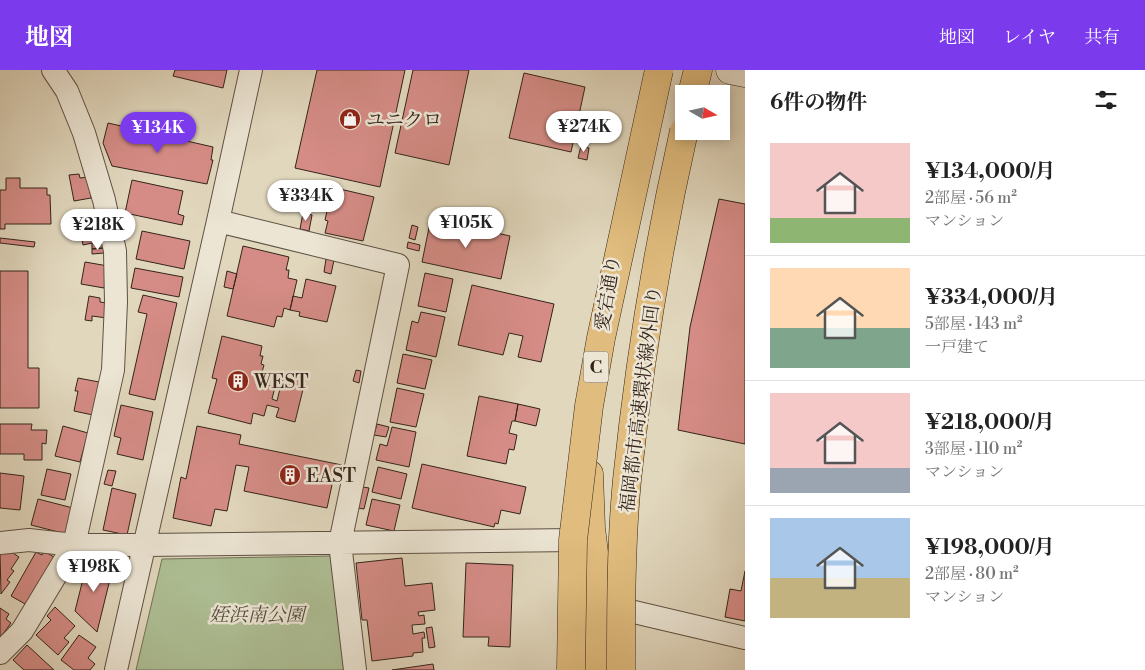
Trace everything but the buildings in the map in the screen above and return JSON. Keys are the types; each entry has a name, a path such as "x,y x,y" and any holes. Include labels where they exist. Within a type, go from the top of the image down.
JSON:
{"highway":[{"name":"C","path":"572,670 573,540 588,406 659,70"},
{"path":"695,85 698,70"},
{"name":"福岡都市高速環状線外回り","path":"621,670 621,615 628,472 648,320 667,207 682,140"},
{"path":"587,415 594,562 593,670"}],"street":[{"path":"0,653 22,631 74,545 113,370 116,302 115,251 104,200 84,133 67,91 53,70"},
{"path":"116,670 146,545 251,70"},
{"name":"愛宕通り","path":"572,670 577,540 587,415 608,272 654,70"},
{"path":"730,70 745,74"},
{"path":"617,670 616,608 619,537 631,416 638,364 660,240 682,140"},
{"path":"218,221 398,265 340,543 355,670"},
{"path":"0,543 29,540 74,545 577,540"},
{"path":"616,608 745,638"}],"green space":[{"name":"姪浜南公園","path":"332,556 350,670 136,670 162,559"}],"place":[{"name":"ユニクロ","path":"350,119"},
{"name":"WEST","path":"238,381"},
{"name":"EAST","path":"290,475"}]}
